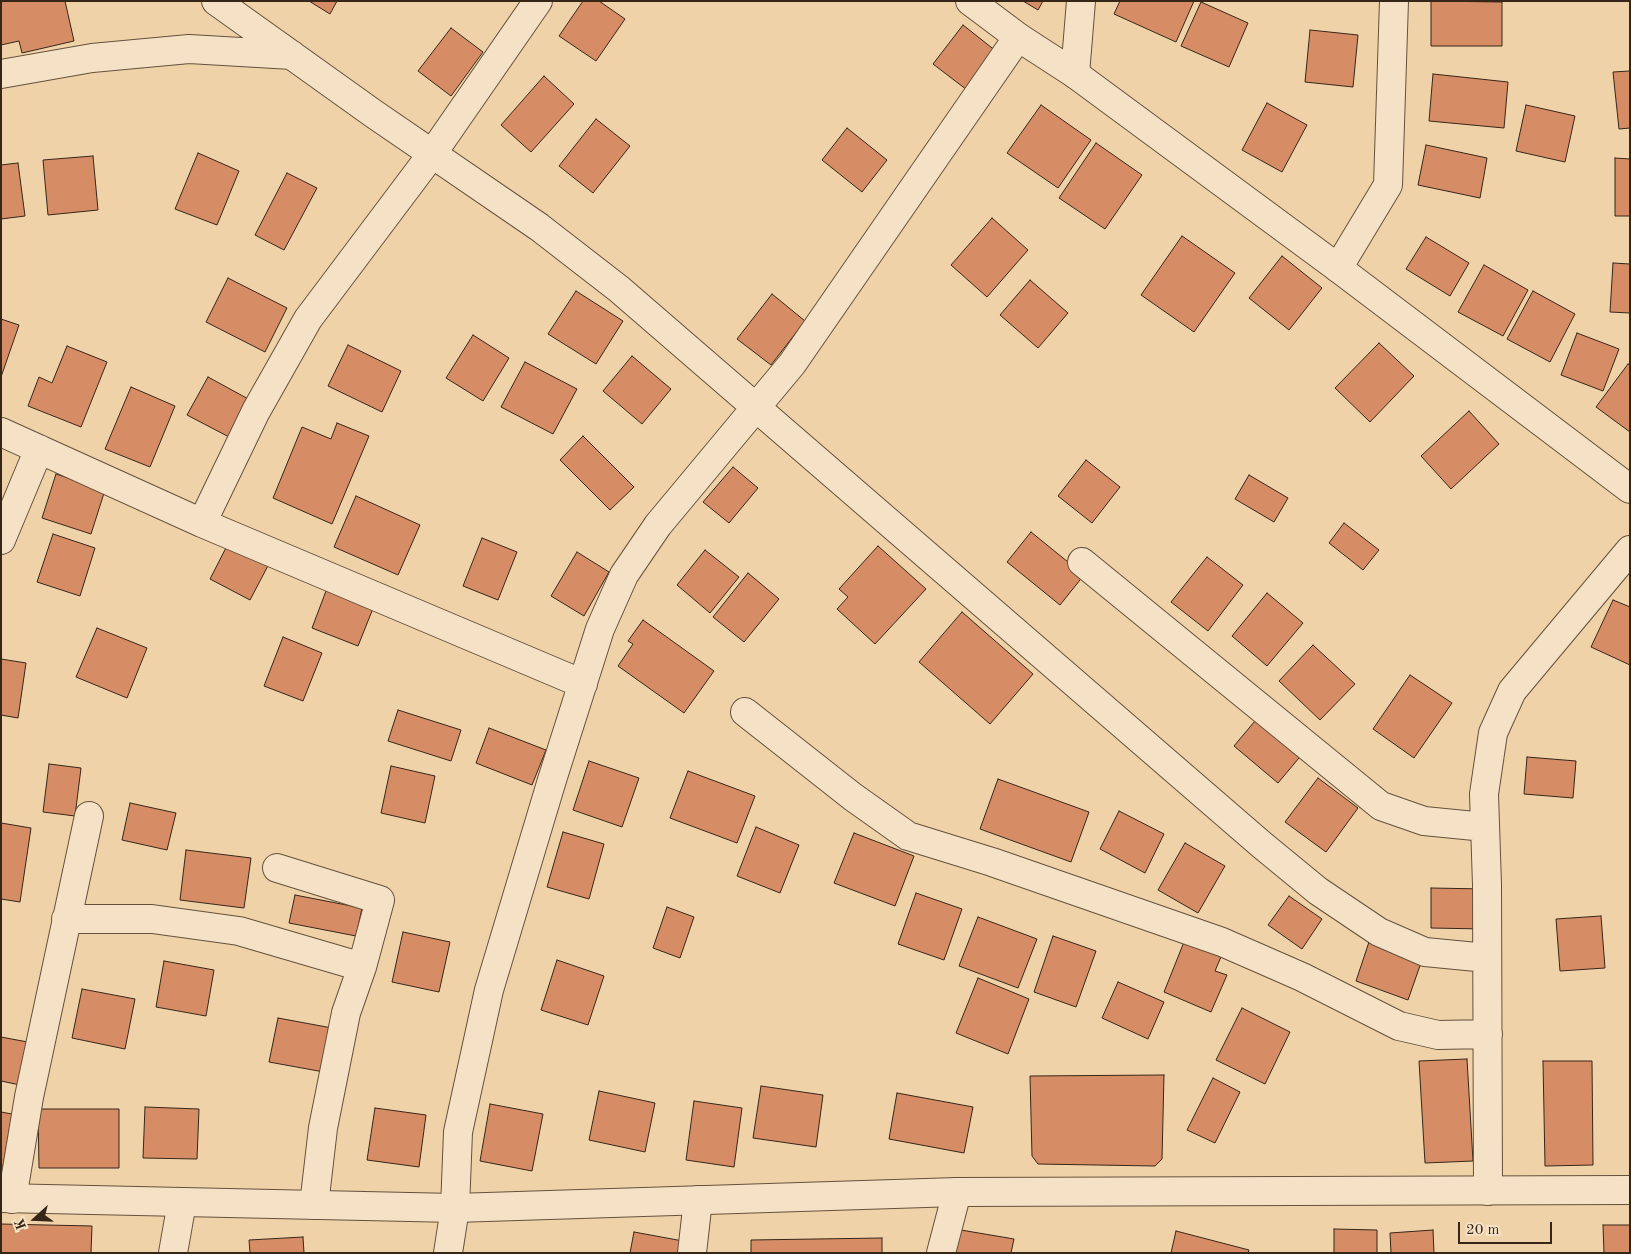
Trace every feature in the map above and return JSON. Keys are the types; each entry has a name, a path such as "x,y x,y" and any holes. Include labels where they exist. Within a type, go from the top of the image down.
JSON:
{"street":[{"path":"216,1 546,233 619,289 1318,891 1378,932 1425,952 1487,958"},
{"path":"202,523 256,411 308,319 432,154 538,1"},
{"path":"970,1 1018,37 1075,74 1338,268 1630,489"},
{"path":"1075,74 1081,1"},
{"path":"1338,268 1388,185 1394,1"},
{"path":"448,1253 455,1208 458,1132 489,990 600,630 624,575 658,525 792,364 1018,37"},
{"path":"1,74 92,58 189,50 292,56"},
{"path":"1,432 202,523 583,684"},
{"path":"1,540 39,449"},
{"path":"1488,1191 1488,1034 1484,794 1493,733 1512,691 1630,550"},
{"path":"1082,562 1381,806 1424,822 1485,826"},
{"path":"745,712 853,797 908,836 992,862 1222,942 1302,977 1399,1026 1438,1035 1488,1034"},
{"path":"89,816 6,1199 455,1208 957,1192 1630,1190"},
{"path":"278,868 380,900 362,967 346,1013 323,1128 314,1205"},
{"path":"66,919 152,919 239,931 362,967"},
{"path":"941,1253 957,1192"},
{"path":"692,1253 698,1200"},
{"path":"173,1253 182,1202"}],"building":[{"path":"65,1 74,41 22,53 19,41 1,45 1,2"},
{"path":"309,1 337,1 330,14"},
{"path":"583,1 599,1 625,19 596,61 559,36"},
{"path":"1023,1 1043,1 1038,10"},
{"path":"1120,1 1194,1 1176,42 1114,14"},
{"path":"1431,1 1502,2 1502,46 1431,46"},
{"path":"1201,2 1248,23 1229,67 1181,46"},
{"path":"963,25 1001,55 971,93 933,64"},
{"path":"451,28 483,52 451,96 418,71"},
{"path":"1310,30 1358,35 1353,87 1305,82"},
{"path":"1630,71 1630,128 1619,129 1613,72"},
{"path":"1433,74 1508,82 1504,128 1429,121"},
{"path":"544,76 574,104 531,152 501,125"},
{"path":"1267,103 1307,125 1282,172 1242,150"},
{"path":"1041,105 1091,140 1058,188 1007,153"},
{"path":"1526,105 1575,116 1565,162 1516,151"},
{"path":"596,119 630,146 593,193 559,166"},
{"path":"847,128 887,160 862,192 822,160"},
{"path":"1096,143 1142,175 1105,229 1059,198"},
{"path":"1426,145 1487,158 1480,198 1418,185"},
{"path":"198,153 239,171 217,225 175,209"},
{"path":"93,156 98,210 48,215 43,160"},
{"path":"1615,158 1630,159 1630,216 1615,216"},
{"path":"18,163 25,216 1,219 1,165"},
{"path":"287,173 317,188 284,250 255,235"},
{"path":"992,218 1028,250 987,297 951,265"},
{"path":"1182,236 1235,273 1194,332 1141,295"},
{"path":"1426,237 1469,263 1450,296 1406,269"},
{"path":"1282,256 1322,288 1289,330 1249,298"},
{"path":"1613,263 1630,264 1630,313 1610,312"},
{"path":"1484,265 1528,290 1503,336 1458,312"},
{"path":"228,278 287,308 265,352 206,322"},
{"path":"1030,280 1068,313 1038,348 1000,315"},
{"path":"576,291 623,321 596,364 548,334"},
{"path":"1533,291 1575,314 1550,362 1507,339"},
{"path":"772,294 805,321 771,365 737,339"},
{"path":"1,319 19,325 1,377"},
{"path":"1577,333 1619,349 1603,391 1561,375"},
{"path":"473,335 509,358 483,401 446,378"},
{"path":"1379,343 1414,376 1370,422 1335,388"},
{"path":"348,345 401,371 382,412 328,386"},
{"path":"67,346 107,362 81,427 28,406 39,377 52,383"},
{"path":"632,356 671,389 642,424 603,391"},
{"path":"525,362 577,389 553,434 501,407"},
{"path":"1628,364 1630,365 1630,432 1596,407"},
{"path":"208,377 252,401 231,438 187,415"},
{"path":"131,387 175,406 150,467 105,449"},
{"path":"1469,411 1499,444 1451,489 1421,456"},
{"path":"337,423 369,436 332,524 273,498 302,427 331,439"},
{"path":"583,436 634,487 610,510 560,460"},
{"path":"1086,460 1120,487 1092,523 1058,496"},
{"path":"733,467 758,488 729,523 703,502"},
{"path":"56,474 105,490 91,534 42,518"},
{"path":"1249,475 1288,498 1274,522 1235,499"},
{"path":"356,496 420,525 398,575 334,547"},
{"path":"1344,523 1379,550 1363,570 1329,543"},
{"path":"1031,532 1084,575 1060,605 1007,562"},
{"path":"53,534 95,548 80,596 37,582"},
{"path":"231,538 271,560 250,600 210,579"},
{"path":"482,538 517,552 498,600 463,586"},
{"path":"878,546 926,589 875,644 837,609 848,597 839,589"},
{"path":"705,550 739,577 710,613 677,585"},
{"path":"577,552 609,572 584,616 551,596"},
{"path":"1207,557 1243,585 1208,631 1171,602"},
{"path":"748,573 779,599 744,642 713,617"},
{"path":"329,583 376,601 358,646 312,628"},
{"path":"1267,593 1303,623 1267,666 1232,636"},
{"path":"1613,600 1630,607 1630,665 1591,647"},
{"path":"962,612 1033,674 990,724 919,662"},
{"path":"643,620 714,671 684,713 618,666 633,644 628,641"},
{"path":"97,628 147,648 127,698 76,677"},
{"path":"283,637 322,653 303,701 264,686"},
{"path":"1313,645 1355,684 1320,720 1279,681"},
{"path":"1,659 26,663 18,718 1,715"},
{"path":"1410,675 1452,703 1414,758 1373,729"},
{"path":"398,710 461,730 451,761 388,741"},
{"path":"1260,715 1304,752 1278,783 1234,746"},
{"path":"489,728 546,750 532,785 476,763"},
{"path":"1527,757 1576,761 1573,798 1524,794"},
{"path":"589,761 639,778 622,827 573,810"},
{"path":"49,764 81,768 75,816 43,812"},
{"path":"391,766 435,776 425,823 381,813"},
{"path":"688,771 755,796 737,843 670,818"},
{"path":"1318,778 1358,808 1326,852 1285,822"},
{"path":"998,779 1089,812 1071,862 980,829"},
{"path":"130,803 176,813 167,850 122,840"},
{"path":"1119,811 1164,834 1145,873 1100,849"},
{"path":"1,823 31,828 20,902 1,899"},
{"path":"756,827 799,845 780,893 737,876"},
{"path":"563,832 604,844 589,899 547,887"},
{"path":"854,833 914,856 895,906 834,883"},
{"path":"1185,843 1225,866 1198,913 1158,890"},
{"path":"186,850 251,858 244,908 180,900"},
{"path":"1431,888 1485,889 1484,929 1431,928"},
{"path":"916,893 962,909 944,960 898,944"},
{"path":"295,895 362,908 356,936 289,923"},
{"path":"1289,896 1322,919 1302,949 1268,925"},
{"path":"667,907 694,917 680,958 653,948"},
{"path":"1601,916 1605,968 1560,971 1556,919"},
{"path":"978,917 1037,939 1018,988 959,966"},
{"path":"403,932 450,942 439,992 392,982"},
{"path":"1053,936 1096,951 1076,1007 1034,992"},
{"path":"1186,937 1223,952 1215,971 1227,975 1211,1012 1164,992"},
{"path":"1370,939 1423,957 1408,1000 1356,981"},
{"path":"557,960 604,976 588,1025 541,1010"},
{"path":"164,961 214,970 206,1016 156,1007"},
{"path":"978,978 1029,999 1008,1054 956,1033"},
{"path":"1118,982 1164,1002 1148,1039 1102,1018"},
{"path":"82,989 135,999 125,1049 72,1038"},
{"path":"1242,1008 1290,1032 1265,1084 1216,1060"},
{"path":"278,1018 332,1028 324,1072 269,1062"},
{"path":"1,1037 33,1043 25,1086 1,1081"},
{"path":"1467,1059 1473,1161 1425,1163 1419,1061"},
{"path":"1543,1061 1592,1061 1593,1165 1545,1166"},
{"path":"1164,1075 1162,1159 1155,1166 1038,1164 1032,1156 1030,1076"},
{"path":"1213,1078 1240,1092 1215,1143 1187,1130"},
{"path":"761,1086 823,1095 816,1147 753,1138"},
{"path":"599,1091 655,1103 645,1152 589,1140"},
{"path":"897,1093 973,1107 964,1153 889,1139"},
{"path":"694,1101 742,1108 734,1167 686,1160"},
{"path":"490,1104 543,1114 532,1171 480,1161"},
{"path":"145,1107 199,1109 197,1159 143,1158"},
{"path":"375,1108 426,1115 419,1167 367,1160"},
{"path":"38,1109 119,1109 119,1168 39,1168"},
{"path":"1,1112 12,1114 3,1166 1,1165"},
{"path":"1,1224 92,1226 91,1253 1,1253"},
{"path":"1603,1225 1630,1225 1630,1253 1604,1253"},
{"path":"955,1229 1014,1239 1011,1253 951,1253"},
{"path":"1334,1229 1377,1230 1377,1253 1334,1253"},
{"path":"1433,1230 1434,1253 1391,1253 1390,1233"},
{"path":"1176,1231 1249,1250 1248,1253 1171,1253"},
{"path":"634,1232 683,1241 681,1253 630,1253"},
{"path":"303,1237 304,1253 250,1253 249,1240"},
{"path":"882,1238 882,1253 751,1253 751,1240"}]}
